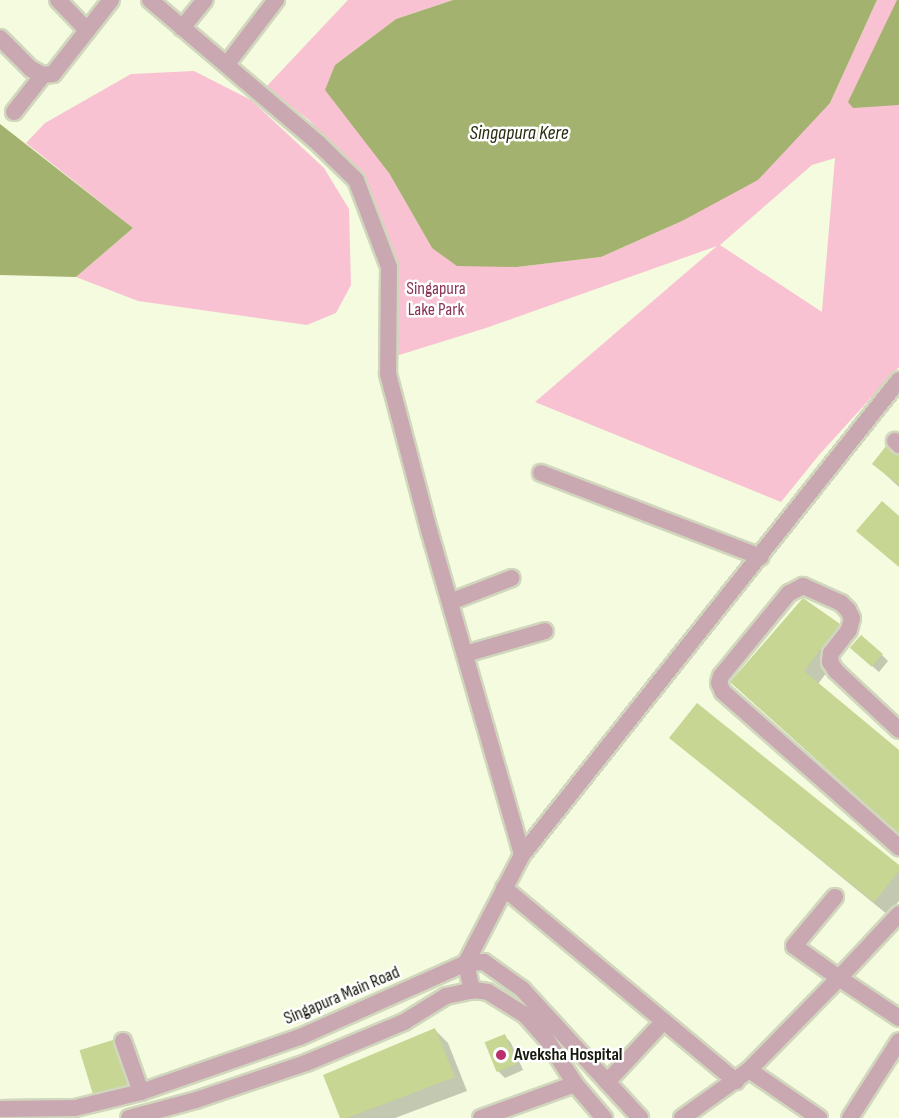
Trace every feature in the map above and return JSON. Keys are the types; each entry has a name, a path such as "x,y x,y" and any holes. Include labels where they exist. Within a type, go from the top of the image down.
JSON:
{"street":[{"path":"58,0 87,30"},
{"path":"0,38 31,69 43,75 53,74 111,0"},
{"path":"150,0 319,144 356,180 388,267 388,374 522,855"},
{"path":"182,28 205,0"},
{"path":"227,64 276,0"},
{"path":"14,112 43,75"},
{"path":"472,991 466,963 522,855 899,381"},
{"path":"541,473 761,557"},
{"path":"450,602 512,578"},
{"path":"899,730 836,671 830,662 831,653 849,630 852,618 848,610 841,603 803,586 789,593 721,676 719,683 723,692 899,847"},
{"path":"465,654 545,630"},
{"path":"504,888 664,1021 742,1076 819,1118"},
{"path":"834,897 794,946 899,1018"},
{"path":"682,1118 742,1076 899,914"},
{"path":"466,963 484,962 500,971 522,989 640,1118"},
{"name":"Singapura Main Road","path":"0,1109 75,1108 141,1092 300,1037 466,963"},
{"path":"129,1118 196,1100 306,1063 404,1022 446,996 472,991 488,992 525,1015 545,1037 575,1084 604,1118"},
{"path":"607,1082 664,1021"},
{"path":"123,1041 141,1092"},
{"path":"850,1118 899,1041"},
{"path":"485,1117 575,1084"}],"green space":[{"name":"Singapura Lake Park","path":"348,0 453,0 396,19 335,65 389,173 432,248 517,267 601,257 682,221 811,121 830,103 877,0 899,0 899,367 819,455 781,502 535,402 717,246 486,328 396,356 392,248 362,178 309,120 266,87","holes":["835,158 822,312 720,245 812,165"]},
{"path":"194,71 251,100 324,168 349,209 351,285 336,313 307,325 138,301 76,277 133,228 26,143 45,123 131,74"}],"water":[{"name":"Singapura Kere","path":"453,0 877,0 830,103 758,180 682,221 601,257 517,267 457,266 432,248 389,173 325,90 335,65 396,19"},
{"path":"899,0 899,105 853,108 848,102"},
{"path":"0,124 133,228 76,277 0,275"}],"building":[{"path":"886,446 899,455 899,485 872,464"},
{"path":"882,501 899,516 899,567 856,531"},
{"path":"803,598 840,624 804,671 899,750 899,833 730,682"},
{"path":"861,635 883,654 872,667 850,648"},
{"path":"697,703 899,865 899,871 874,902 669,738"},
{"path":"435,1028 455,1077 347,1118 340,1118 323,1075"},
{"path":"505,1034 517,1064 497,1072 485,1042"},
{"path":"113,1040 127,1085 93,1095 80,1050"}],"place":[{"name":"Aveksha Hospital","path":"501,1055"}]}
